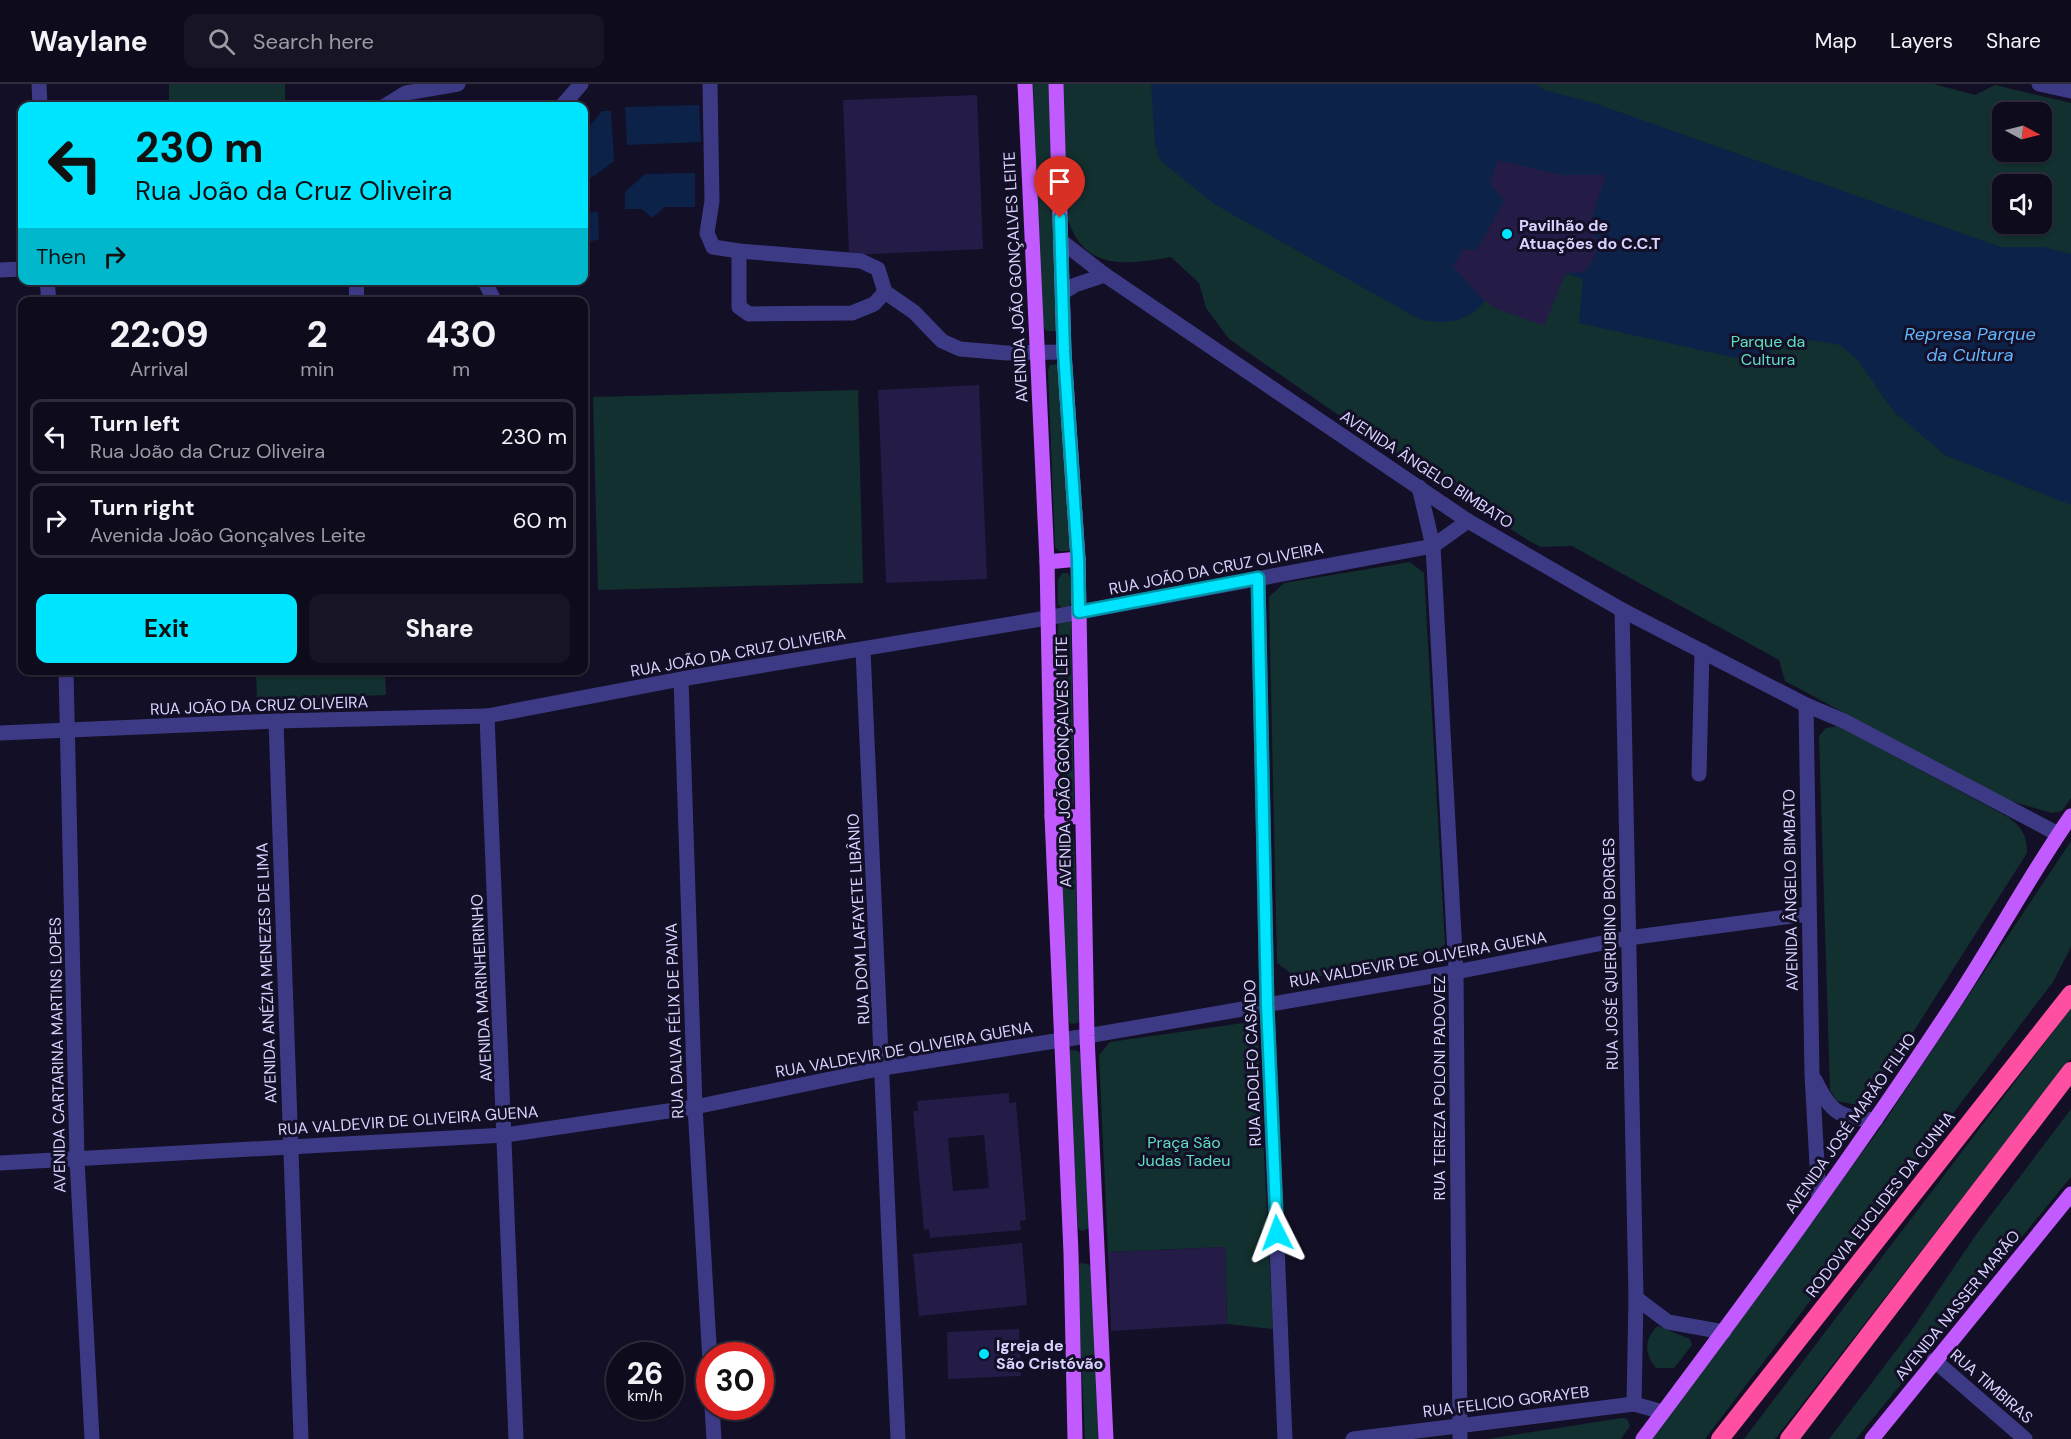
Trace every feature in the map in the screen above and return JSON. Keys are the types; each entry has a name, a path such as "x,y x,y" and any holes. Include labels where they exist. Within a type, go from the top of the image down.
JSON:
{"highway":[{"name":"RODOVIA EUCLIDES DA CUNHA","path":"1720,1439 2071,994"},
{"path":"1789,1439 2071,1071"}],"main road":[{"name":"AVENIDA JOÃO GONÇALVES LEITE","path":"1025,84 1047,562 1052,816 1071,1253 1075,1439"},
{"name":"AVENIDA JOÃO GONÇALVES LEITE","path":"1056,84 1064,352 1078,559 1081,817 1087,1036 1106,1439"},
{"path":"1047,562 1078,559"},
{"path":"1052,816 1081,817"},
{"name":"AVENIDA JOSÉ MARÃO FILHO","path":"1642,1439 1724,1332 1876,1120 1950,1009 2071,816"},
{"name":"AVENIDA NASSER MARÃO","path":"1872,1439 2071,1195"},
{"path":"1071,1253 1097,1251"}],"street":[{"path":"39,84 40,102"},
{"path":"392,102 406,93 458,84"},
{"path":"566,102 582,84"},
{"path":"710,84 713,101 712,201 708,233 713,247 861,261 878,269 885,292 914,312 942,341 960,349 1036,353 1064,352"},
{"path":"2039,84 2071,92"},
{"name":"AVENIDA ÂNGELO BIMBATO","path":"1061,241 1105,275 1468,521 1622,610 1806,705 1844,721 2058,834"},
{"path":"739,251 739,307 749,314 852,313 874,304 885,292"},
{"path":"0,270 18,269"},
{"path":"1064,292 1075,285 1105,275"},
{"name":"RUA TEREZA POLONI PADOVEZ","path":"1419,487 1433,546 1456,972 1460,1431"},
{"name":"RUA JOÃO DA CRUZ OLIVEIRA","path":"0,733 276,721 487,716 681,679 1047,618 1433,546 1468,521"},
{"name":"RUA ADOLFO CASADO","path":"1258,578 1267,1004 1285,1439"},
{"name":"RUA JOSÉ QUERUBINO BORGES","path":"1622,610 1636,1298 1634,1404"},
{"name":"RUA DOM LAFAYETE LIBÂNIO","path":"863,650 898,1439"},
{"path":"1699,774 1702,651"},
{"name":"AVENIDA CARTARINA MARTINS LOPES","path":"66,675 77,1160 92,1439"},
{"name":"RUA DALVA FÉLIX DE PAIVA","path":"681,679 695,1107 709,1342"},
{"name":"AVENIDA ÂNGELO BIMBATO","path":"1806,705 1812,1074 1819,1200"},
{"name":"AVENIDA MARINHEIRINHO","path":"487,716 516,1439"},
{"name":"AVENIDA ANÉZIA MENEZES DE LIMA","path":"276,721 302,1439"},
{"name":"RUA VALDEVIR DE OLIVEIRA GUENA","path":"0,1163 505,1135 695,1107 883,1068 1087,1036 1456,972 1628,938 1808,914"},
{"name":"AVENIDA ÂNGELO BIMBATO","path":"1812,1074 1827,1104 1836,1112 1844,1117 1876,1120"},
{"path":"1636,1298 1668,1322 1724,1332"},
{"name":"RUA TIMBIRAS","path":"1935,1360 2025,1439"},
{"name":"RUA FELICIO GORAYEB","path":"1353,1439 1460,1431 1634,1404 1663,1412"},
{"path":"713,1420 714,1439"}],"green space":[{"path":"169,84 285,84 285,102 169,102"},
{"path":"1033,84 1050,84 1056,331 1047,331 1043,327"},
{"name":"Parque da Cultura","path":"1063,84 1934,84 1975,95 1995,85 2071,103 2071,798 2062,811 2052,813 2004,799 1785,681 1779,660 1572,546 1541,547 1531,542 1416,469 1229,339 1206,308 1199,283 1171,257 1136,262 1105,260 1082,245 1073,232 1066,213"},
{"path":"1059,364 1071,547 1068,551 1059,551 1055,547 1048,371 1050,365"},
{"path":"858,390 863,583 598,590 593,397"},
{"path":"1410,562 1424,573 1445,944 1436,953 1300,980 1277,963 1269,597 1284,583"},
{"path":"1062,573 1068,573 1071,581 1072,595 1069,608 1062,608 1058,604 1058,580"},
{"path":"1071,620 1074,803 1070,807 1063,806 1059,802 1058,626 1061,621"},
{"path":"256,675 385,675 386,695 257,700"},
{"path":"1838,726 2008,817 2023,832 2027,847 2027,853 1870,1100 1857,1105 1837,1101 1830,1090 1819,736 1826,728"},
{"path":"1064,834 1070,834 1074,839 1081,1019 1078,1023 1071,1024 1067,1019 1060,841"},
{"path":"2071,841 2071,947 2053,982 1705,1439 1652,1439 1883,1124"},
{"path":"2071,1008 2071,1058 1775,1439 1744,1439"},
{"name":"Praça São Judas Tadeu","path":"1243,1023 1258,1037 1273,1329 1227,1324 1225,1247 1108,1252 1099,1055 1110,1042"},
{"path":"1070,1050 1078,1051 1082,1055 1092,1227 1082,1231 1078,1228 1068,1054"},
{"path":"2071,1109 2071,1177 1856,1439 1829,1439 1911,1331 1975,1236"},
{"path":"1081,1263 1093,1268 1098,1439 1085,1439 1077,1267"},
{"path":"1658,1326 1690,1339 1692,1345 1674,1368 1656,1368 1649,1357 1648,1341"},
{"path":"1627,1419 1630,1426 1621,1439 1487,1439"}],"water":[{"name":"Represa Parque da Cultura","path":"1151,84 1536,84 1545,90 1597,104 2001,247 2043,247 2071,254 2071,505 1945,455 1894,412 1857,359 1840,345 1811,340 1778,347 1750,361 1579,323 1583,279 1566,273 1584,272 1594,258 1600,240 1587,231 1606,175 1560,175 1498,161 1490,183 1504,201 1476,251 1463,249 1453,267 1485,301 1463,318 1446,322 1419,319 1214,204 1160,160 1155,145"},
{"path":"699,105 701,142 627,145 625,107"},
{"path":"602,111 611,111 614,161 591,178 588,178 588,128"},
{"path":"695,173 695,207 665,207 652,218 642,209 625,209 625,192 645,174"},
{"path":"598,212 599,239 588,243 588,213"}],"building":[{"path":"977,95 983,249 849,255 843,100"},
{"path":"1498,160 1560,175 1606,175 1587,231 1600,240 1594,258 1584,272 1566,273 1544,326 1495,308 1485,301 1453,267 1463,249 1476,251 1504,201 1490,183"},
{"path":"979,385 987,579 886,583 878,390"},
{"path":"1009,1093 1009,1103 1016,1102 1026,1220 1020,1221 1021,1230 930,1238 929,1229 924,1230 913,1111 918,1111 917,1101","holes":["984,1135 989,1188 953,1191 948,1138"]},
{"path":"1022,1243 1027,1305 919,1316 913,1254"},
{"path":"1225,1247 1227,1324 1111,1331 1108,1252"},
{"name":"Igreja de São Cristóvão","path":"1019,1329 1021,1376 948,1379 947,1332"}],"place":[{"name":"Pavilhão de Atuações do C.C.T","path":"1507,234"},
{"name":"Igreja de São Cristóvão","path":"984,1354"}],"route":[{"path":"1060,218 1064,352 1078,559 1079,612 1258,578 1267,1004 1277,1233"}]}
